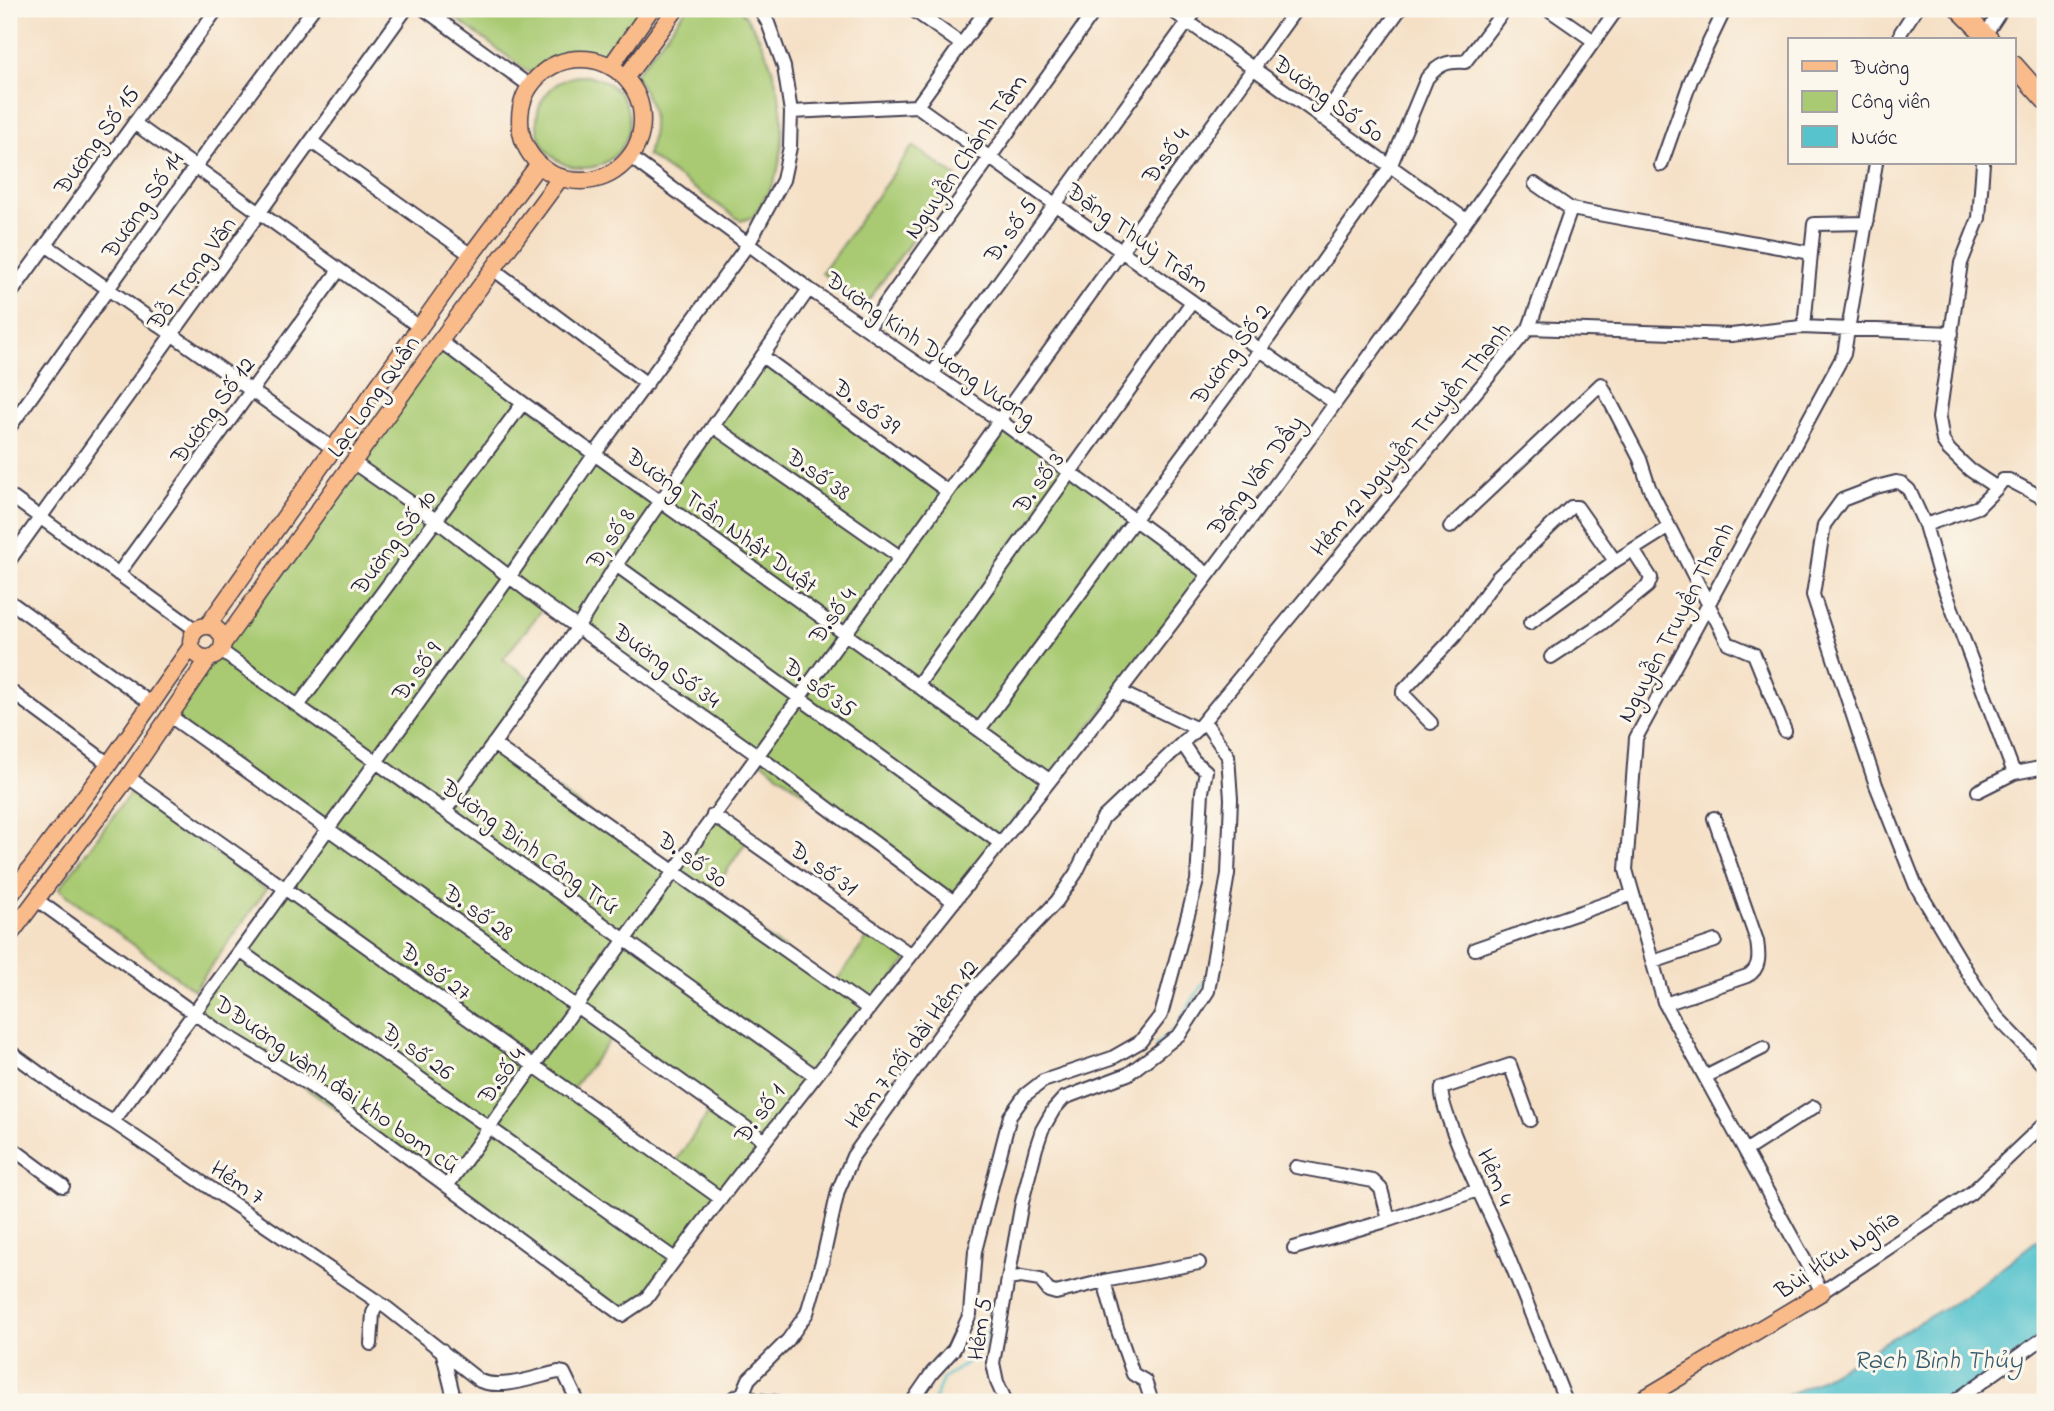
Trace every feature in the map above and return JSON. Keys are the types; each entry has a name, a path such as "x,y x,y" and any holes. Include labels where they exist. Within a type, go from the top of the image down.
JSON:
{"highway":[{"path":"1959,9 1988,38"},
{"path":"2016,67 2045,100"}],"main road":[{"path":"611,66 651,9"},
{"path":"626,77 676,9"},
{"path":"594,60 611,66 626,77 639,98 643,118 640,139 630,157 616,170 598,178 580,181 561,177 539,164 525,143 520,118 530,86 542,73 567,61 594,60"},
{"name":"Lạc Long Quân","path":"202,627 335,450 539,164"},
{"name":"Lạc Long Quân","path":"9,936 128,777 440,341 561,177"},
{"path":"471,256 493,270"},
{"path":"421,328 440,341"},
{"path":"335,450 354,463"},
{"path":"37,900 12,887 109,764 191,647 191,638 202,627 220,632 223,636 218,650 198,656 191,647"},
{"path":"152,704 170,716"},
{"path":"109,764 128,777"},
{"name":"Bùi Hữu Nghĩa","path":"1637,1402 1822,1292"}],"street":[{"name":"Đường Số 15","path":"9,295 217,9"},
{"name":"Đường Số 14","path":"9,428 195,167 313,9"},
{"name":"Đỗ Trọng Văn","path":"9,561 406,9"},
{"path":"424,9 530,86"},
{"name":"Đ. số 9","path":"113,1122 240,951 510,576 594,454 749,243 783,180 790,147 791,112 784,67 760,9"},
{"path":"912,9 961,44"},
{"path":"791,112 917,106 986,9"},
{"name":"Nguyễn Chánh Tâm","path":"869,328 1096,9"},
{"name":"Đường Số 50","path":"1170,9 1466,220"},
{"name":"Đ. số 5","path":"932,374 1197,9"},
{"name":"Đ.số 4","path":"447,1186 1296,9"},
{"path":"1322,118 1400,9"},
{"name":"Đường Số 2","path":"979,730 1135,520 1390,167 1427,78 1437,66 1450,61 1465,62 1505,9"},
{"path":"1548,9 1594,41"},
{"name":"Đặng Văn Dầy","path":"911,955 1120,692 1335,403 1617,9"},
{"path":"1661,165 1691,80 1725,9"},
{"path":"1900,38 1916,9"},
{"path":"1988,38 2002,9"},
{"name":"Đặng Thuỳ Trâm","path":"917,106 1335,403"},
{"path":"134,123 421,328"},
{"path":"312,142 471,256"},
{"name":"Đường Kinh Dương Vương","path":"630,157 809,289 999,420 1208,574"},
{"name":"Nguyễn Truyền Thanh","path":"1822,1292 1665,1004 1626,870 1636,738 1844,355 1876,164"},
{"path":"1983,164 1979,218 1961,263 1938,418 1943,441 1970,470 1997,488"},
{"path":"1535,184 1571,209 1811,253"},
{"name":"Hẻm 12 Nguyễn Truyền Thanh","path":"1201,725 1528,328 1571,209"},
{"path":"1804,327 1814,224 1867,223"},
{"path":"46,245 335,450"},
{"name":"Đường Số 12","path":"118,574 339,270"},
{"path":"493,270 648,384"},
{"name":"Đ, số 8","path":"445,811 578,627 616,565 809,289"},
{"name":"Đ. số 3","path":"917,686 1192,302"},
{"path":"1528,328 1731,335 1804,327 1952,333"},
{"name":"Đường Trần Nhật Duật","path":"440,341 1049,780"},
{"name":"Đ. số 39","path":"762,356 947,491"},
{"path":"1450,527 1601,384 1640,459 1649,487 1728,643 1754,654 1785,731"},
{"name":"Đường Số 10","path":"298,706 523,403"},
{"name":"Đ.số 38","path":"713,426 900,557"},
{"name":"Đường Số 34","path":"354,463 436,520 954,902"},
{"path":"1925,525 1978,507 2003,480 2009,480 2045,499"},
{"path":"2014,774 1938,573 1925,525 1909,490 1901,483 1876,487 1842,500 1824,525 1813,595 1876,785 1916,886 1990,1007 2045,1067"},
{"path":"9,495 118,574 202,627"},
{"path":"1431,723 1403,691 1454,637 1497,578 1571,507 1577,507 1615,561"},
{"path":"1530,623 1615,561 1669,527"},
{"path":"1551,657 1601,625 1648,586 1651,578 1633,550"},
{"name":"Đ. số 35","path":"616,565 1000,843"},
{"path":"9,601 152,704"},
{"name":"Đường Đinh Công Trứ","path":"218,650 814,1075"},
{"path":"9,690 109,764"},
{"path":"1008,1279 1022,1202 1036,1148 1054,1109 1064,1098 1128,1074 1157,1052 1180,1034 1208,991 1228,874 1231,799 1228,756 1201,725 1120,692"},
{"name":"Đ. số 28","path":"170,716 765,1141"},
{"name":"Hẻm 7 nối dài Hẻm 12","path":"743,1393 749,1380 788,1340 807,1313 838,1191 853,1156 970,993 1057,901 1076,873 1102,818 1201,725"},
{"path":"912,1402 932,1373 954,1349 970,1314 975,1251 1010,1116 1025,1095 1043,1081 1112,1058 1140,1042 1161,1015 1197,881 1202,792 1206,771 1194,761 1182,743"},
{"name":"Đ. số 30","path":"493,744 869,1009"},
{"path":"1978,791 2014,774 2045,767"},
{"name":"Đ. số 27","path":"128,777 720,1198"},
{"name":"Đ. số 31","path":"713,815 911,955"},
{"path":"1665,1004 1747,976 1756,969 1759,956 1757,941 1714,818"},
{"path":"1475,949 1633,894"},
{"name":"DĐường vành đai kho bom cũ","path":"37,900 216,1029 311,1086 622,1315 646,1299"},
{"path":"1653,962 1714,941"},
{"name":"Đ, số 26","path":"240,951 675,1259"},
{"name":"Đ. số 1","path":"646,1299 814,1075 911,955"},
{"path":"1705,1077 1763,1048"},
{"name":"Hẻm 7","path":"9,1051 80,1103 113,1122 378,1303 480,1381 488,1384 512,1382 564,1373 578,1402"},
{"name":"Hẻm 4","path":"1530,1120 1510,1065 1442,1088 1440,1096 1566,1402"},
{"path":"311,1086 553,1264"},
{"path":"1745,1151 1814,1107"},
{"name":"Bùi Hữu Nghĩa","path":"1822,1292 1971,1193 2045,1123"},
{"path":"9,1146 63,1186"},
{"path":"1296,1167 1373,1181 1381,1189 1389,1220"},
{"path":"1294,1248 1478,1191"},
{"name":"Hẻm 5","path":"1006,1402 992,1363 1008,1279 1021,1277 1040,1280 1049,1291 1056,1293 1104,1281 1199,1264"},
{"path":"1104,1281 1116,1328 1133,1374 1144,1381 1153,1402"},
{"path":"371,1344 373,1312 378,1303"},
{"path":"1954,1402 2045,1337"},
{"path":"442,1350 455,1402"},
{"path":"726,1402 743,1393 755,1400 777,1402"}],"green space":[{"path":"443,9 643,9 608,58 586,54 567,55 549,61 530,73"},
{"path":"686,9 740,9 762,44 777,84 782,127 778,169 771,188 753,217 741,221 647,155 653,133 652,113 635,75"},
{"path":"574,76 592,76 609,83 622,96 629,113 629,131 622,148 609,161 592,168 574,168 557,161 544,148 537,131 537,113 544,96 557,83"},
{"path":"913,146 957,177 866,304 822,273"},
{"path":"440,341 660,501 763,360 945,493 999,420 1208,574 954,902 546,605 503,659 532,680 493,744 673,871 713,815 748,839 710,896 834,984 874,929 911,955 646,1299 622,1315 447,1186 194,1011 327,830 170,716 221,651","holes":["614,1035 714,1105 673,1165 570,1092"]},
{"path":"131,792 266,890 194,990 59,889"}],"water":[{"name":"Rạch Bình Thủy","path":"2045,1234 2045,1335 1949,1402 1773,1402 1812,1384 1965,1296"}],"waterway":[{"path":"1155,1046 1175,1029 1205,980"},
{"path":"933,1402 943,1379 981,1349 997,1307"}]}
